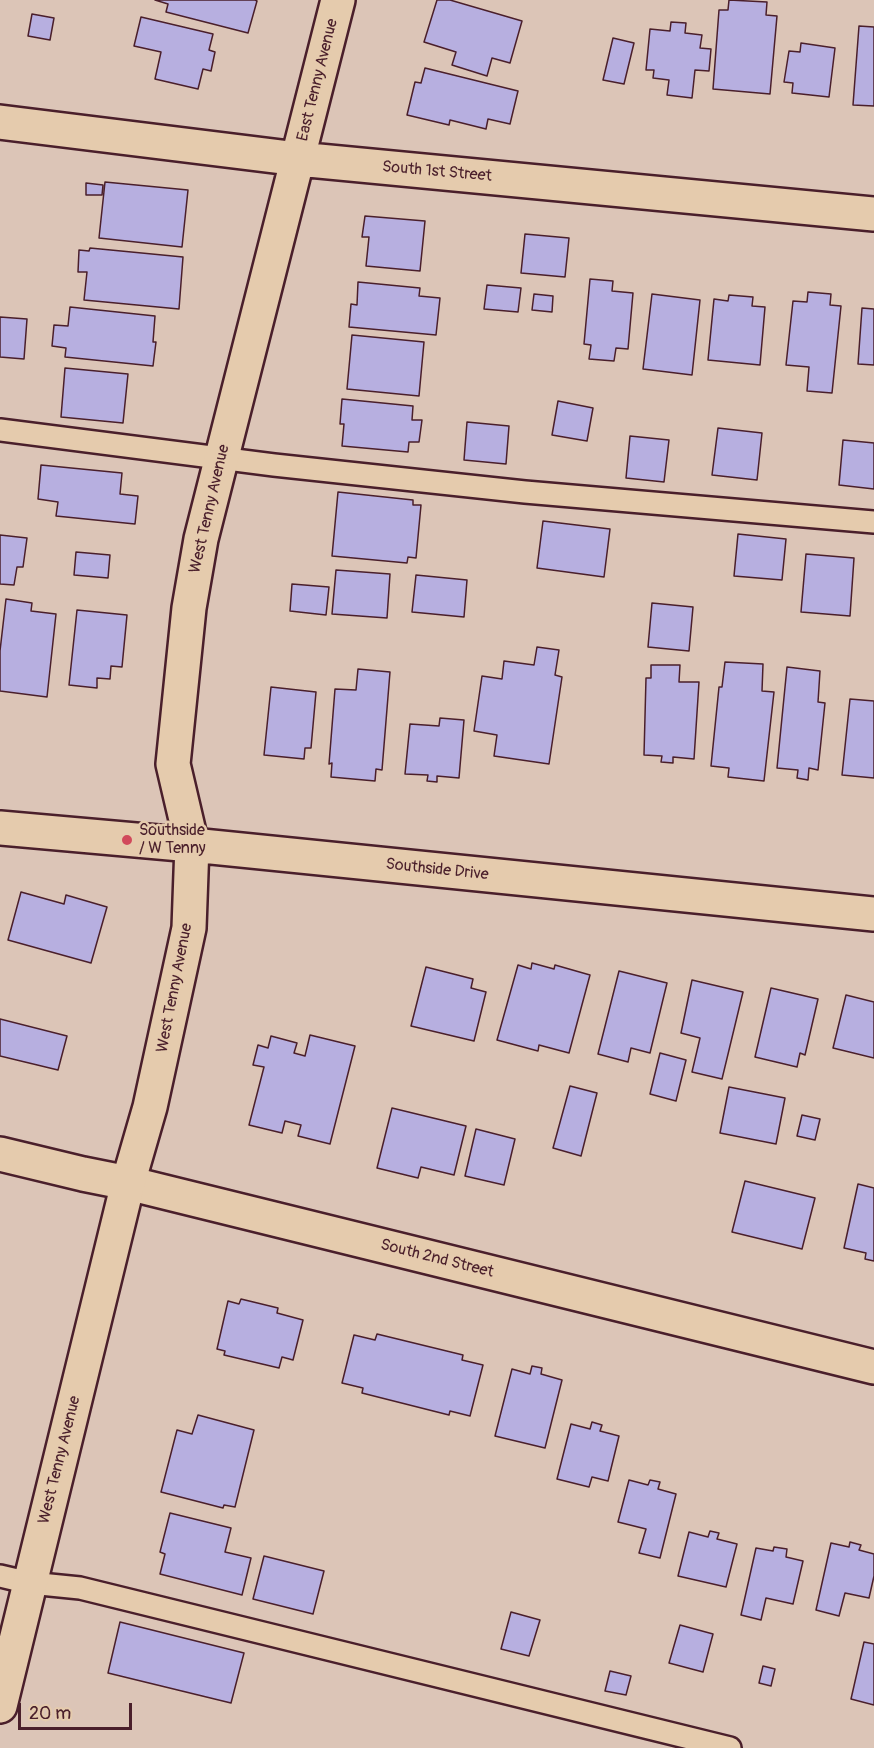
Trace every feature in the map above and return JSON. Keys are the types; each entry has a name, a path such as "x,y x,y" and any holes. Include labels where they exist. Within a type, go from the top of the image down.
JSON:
{"street":[{"name":"East Tenny Avenue","path":"298,159 338,0"},
{"name":"South 1st Street","path":"0,122 298,159 874,214"},
{"name":"West Tenny Avenue","path":"1,1701 15,1579 150,1107 189,928 192,845 174,764 189,608 201,539 298,159"},
{"name":"Southside Drive","path":"0,828 192,845 874,914"},
{"name":"South 2nd Street","path":"0,1154 128,1183 874,1367"}],"lane":[{"path":"0,430 221,458 525,492 874,522"},
{"path":"15,1579 80,1588 730,1748"}],"building":[{"path":"155,0 257,1 248,33 166,12 168,4"},
{"path":"437,0 450,0 522,21 510,63 492,58 487,76 452,65 456,52 424,42"},
{"path":"729,0 767,2 766,15 777,16 770,94 713,89 719,10 728,10"},
{"path":"32,14 54,18 50,40 28,36"},
{"path":"141,17 213,34 209,50 215,52 211,71 203,69 198,89 155,79 161,52 134,46"},
{"path":"671,22 686,23 685,33 702,35 700,48 711,49 709,71 695,70 692,98 667,95 669,80 653,78 654,70 646,70 650,29 670,31"},
{"path":"859,26 874,27 874,106 853,105"},
{"path":"613,38 634,43 624,84 603,80"},
{"path":"801,43 835,48 829,97 792,93 793,83 784,82 789,51 800,52"},
{"path":"425,68 518,91 510,124 488,119 486,129 450,120 449,125 407,115 415,82 421,83"},
{"path":"105,182 188,190 182,247 99,238"},
{"path":"86,183 103,185 102,195 86,195"},
{"path":"365,216 425,221 420,271 366,266 369,237 362,237"},
{"path":"525,234 569,238 565,277 521,273"},
{"path":"90,248 183,257 179,309 84,300 87,272 78,272 79,250 89,251"},
{"path":"590,279 613,281 612,291 633,293 628,349 616,348 614,361 589,359 591,345 584,344"},
{"path":"358,282 420,288 419,296 440,298 436,335 349,327 351,304 357,305"},
{"path":"487,285 521,288 518,312 484,309"},
{"path":"808,292 831,294 830,305 841,306 832,393 807,391 809,367 786,365 793,301 807,302"},
{"path":"534,294 553,296 552,312 532,310"},
{"path":"652,294 700,300 692,375 643,369"},
{"path":"729,295 753,297 752,306 765,307 760,365 708,360 714,299 728,301"},
{"path":"70,307 155,316 153,342 156,342 153,366 65,357 66,348 52,346 54,325 68,326"},
{"path":"862,308 874,309 874,365 858,364"},
{"path":"0,317 27,319 24,359 0,357"},
{"path":"352,335 424,342 419,396 347,389"},
{"path":"65,368 128,374 123,423 61,417"},
{"path":"342,399 413,406 412,420 422,420 419,442 409,442 408,452 342,446 344,424 340,424"},
{"path":"558,401 593,408 587,441 552,435"},
{"path":"467,422 509,426 506,464 464,460"},
{"path":"718,428 762,433 757,480 712,475"},
{"path":"630,436 669,440 664,482 626,478"},
{"path":"843,440 874,443 874,489 839,485"},
{"path":"41,465 122,473 120,494 138,496 135,524 56,516 58,502 38,499"},
{"path":"338,492 413,500 413,505 421,505 416,558 408,557 407,563 332,556"},
{"path":"543,521 610,529 604,577 537,568"},
{"path":"738,534 786,539 782,580 734,576"},
{"path":"0,535 27,538 23,567 17,567 14,585 0,584"},
{"path":"76,552 110,555 108,578 74,575"},
{"path":"806,554 854,558 850,616 801,612"},
{"path":"336,570 390,574 387,618 332,614"},
{"path":"416,575 467,580 464,617 412,612"},
{"path":"292,584 329,587 326,615 290,611"},
{"path":"6,599 32,603 31,611 56,614 47,697 0,691 0,651"},
{"path":"652,603 693,607 689,651 648,647"},
{"path":"77,610 127,615 122,667 111,666 110,679 97,678 97,688 69,685"},
{"path":"537,647 559,650 555,675 562,677 549,764 494,756 497,735 474,731 482,676 502,679 504,661 534,665"},
{"path":"725,662 763,664 762,691 774,692 764,781 728,777 729,768 711,766 719,687 722,687"},
{"path":"651,665 680,665 679,682 699,682 694,759 673,757 673,763 661,762 662,756 644,755 646,678 651,678"},
{"path":"787,667 820,671 818,702 825,703 818,770 809,768 808,780 797,778 798,770 777,768"},
{"path":"358,669 390,672 382,770 376,769 375,781 331,777 332,763 329,764 335,689 356,690"},
{"path":"271,687 316,692 311,748 305,748 304,759 264,755"},
{"path":"850,699 874,701 874,778 842,775"},
{"path":"440,718 464,720 459,778 437,776 437,782 427,781 428,775 405,774 410,724 439,726"},
{"path":"21,892 64,904 66,895 107,907 91,963 8,940"},
{"path":"532,963 554,969 555,965 590,975 569,1053 539,1045 538,1051 497,1040 518,965 531,969"},
{"path":"426,967 473,979 471,988 486,992 474,1041 411,1026"},
{"path":"619,971 667,983 650,1053 631,1048 628,1062 598,1054"},
{"path":"692,980 743,992 722,1079 692,1072 700,1038 681,1033"},
{"path":"771,988 818,999 805,1055 800,1053 797,1067 755,1057"},
{"path":"846,995 874,1002 874,1058 833,1048"},
{"path":"0,1019 67,1036 58,1070 0,1056"},
{"path":"310,1035 355,1046 330,1144 298,1136 301,1125 285,1121 282,1133 249,1125 264,1067 253,1065 258,1045 268,1048 271,1036 297,1043 294,1053 305,1056"},
{"path":"660,1053 686,1060 676,1101 650,1094"},
{"path":"570,1086 597,1093 581,1156 553,1148"},
{"path":"729,1087 785,1098 776,1144 720,1133"},
{"path":"392,1108 466,1126 454,1175 421,1167 418,1178 377,1168"},
{"path":"802,1115 820,1119 815,1140 797,1136"},
{"path":"476,1129 515,1139 504,1185 465,1176"},
{"path":"745,1181 815,1198 802,1249 732,1232"},
{"path":"858,1184 874,1188 874,1261 865,1259 866,1253 844,1248"},
{"path":"241,1299 278,1308 277,1313 303,1320 293,1360 282,1357 279,1368 224,1355 225,1351 217,1349 228,1301 239,1304"},
{"path":"377,1334 463,1355 462,1360 483,1365 470,1416 450,1411 449,1415 362,1393 363,1388 342,1383 354,1335 375,1340"},
{"path":"532,1366 542,1368 541,1374 562,1380 545,1448 495,1436 512,1369 530,1374"},
{"path":"198,1415 254,1430 235,1507 224,1505 223,1508 161,1492 177,1430 192,1434"},
{"path":"592,1422 602,1425 600,1431 619,1436 608,1481 592,1477 589,1487 557,1479 571,1424 590,1429"},
{"path":"629,1480 648,1485 650,1480 660,1482 658,1489 676,1494 660,1558 639,1553 646,1529 618,1522"},
{"path":"170,1513 231,1528 225,1552 251,1558 242,1595 160,1574 165,1554 160,1552"},
{"path":"710,1531 719,1533 717,1539 737,1544 726,1587 678,1576 689,1532 708,1537"},
{"path":"850,1542 861,1545 859,1550 874,1554 874,1576 869,1598 845,1593 839,1616 816,1610 831,1543 849,1547"},
{"path":"774,1547 787,1549 786,1557 803,1561 793,1604 766,1598 761,1620 741,1615 756,1548 773,1551"},
{"path":"264,1556 324,1571 313,1614 253,1599"},
{"path":"511,1612 540,1620 529,1656 501,1649"},
{"path":"120,1622 244,1653 231,1703 108,1673"},
{"path":"680,1625 713,1634 703,1672 669,1663"},
{"path":"864,1642 874,1644 874,1705 851,1699"},
{"path":"763,1666 775,1669 771,1686 759,1683"},
{"path":"610,1671 631,1676 626,1695 605,1691"}],"place":[{"name":"Southside / W Tenny","path":"127,840"}]}
